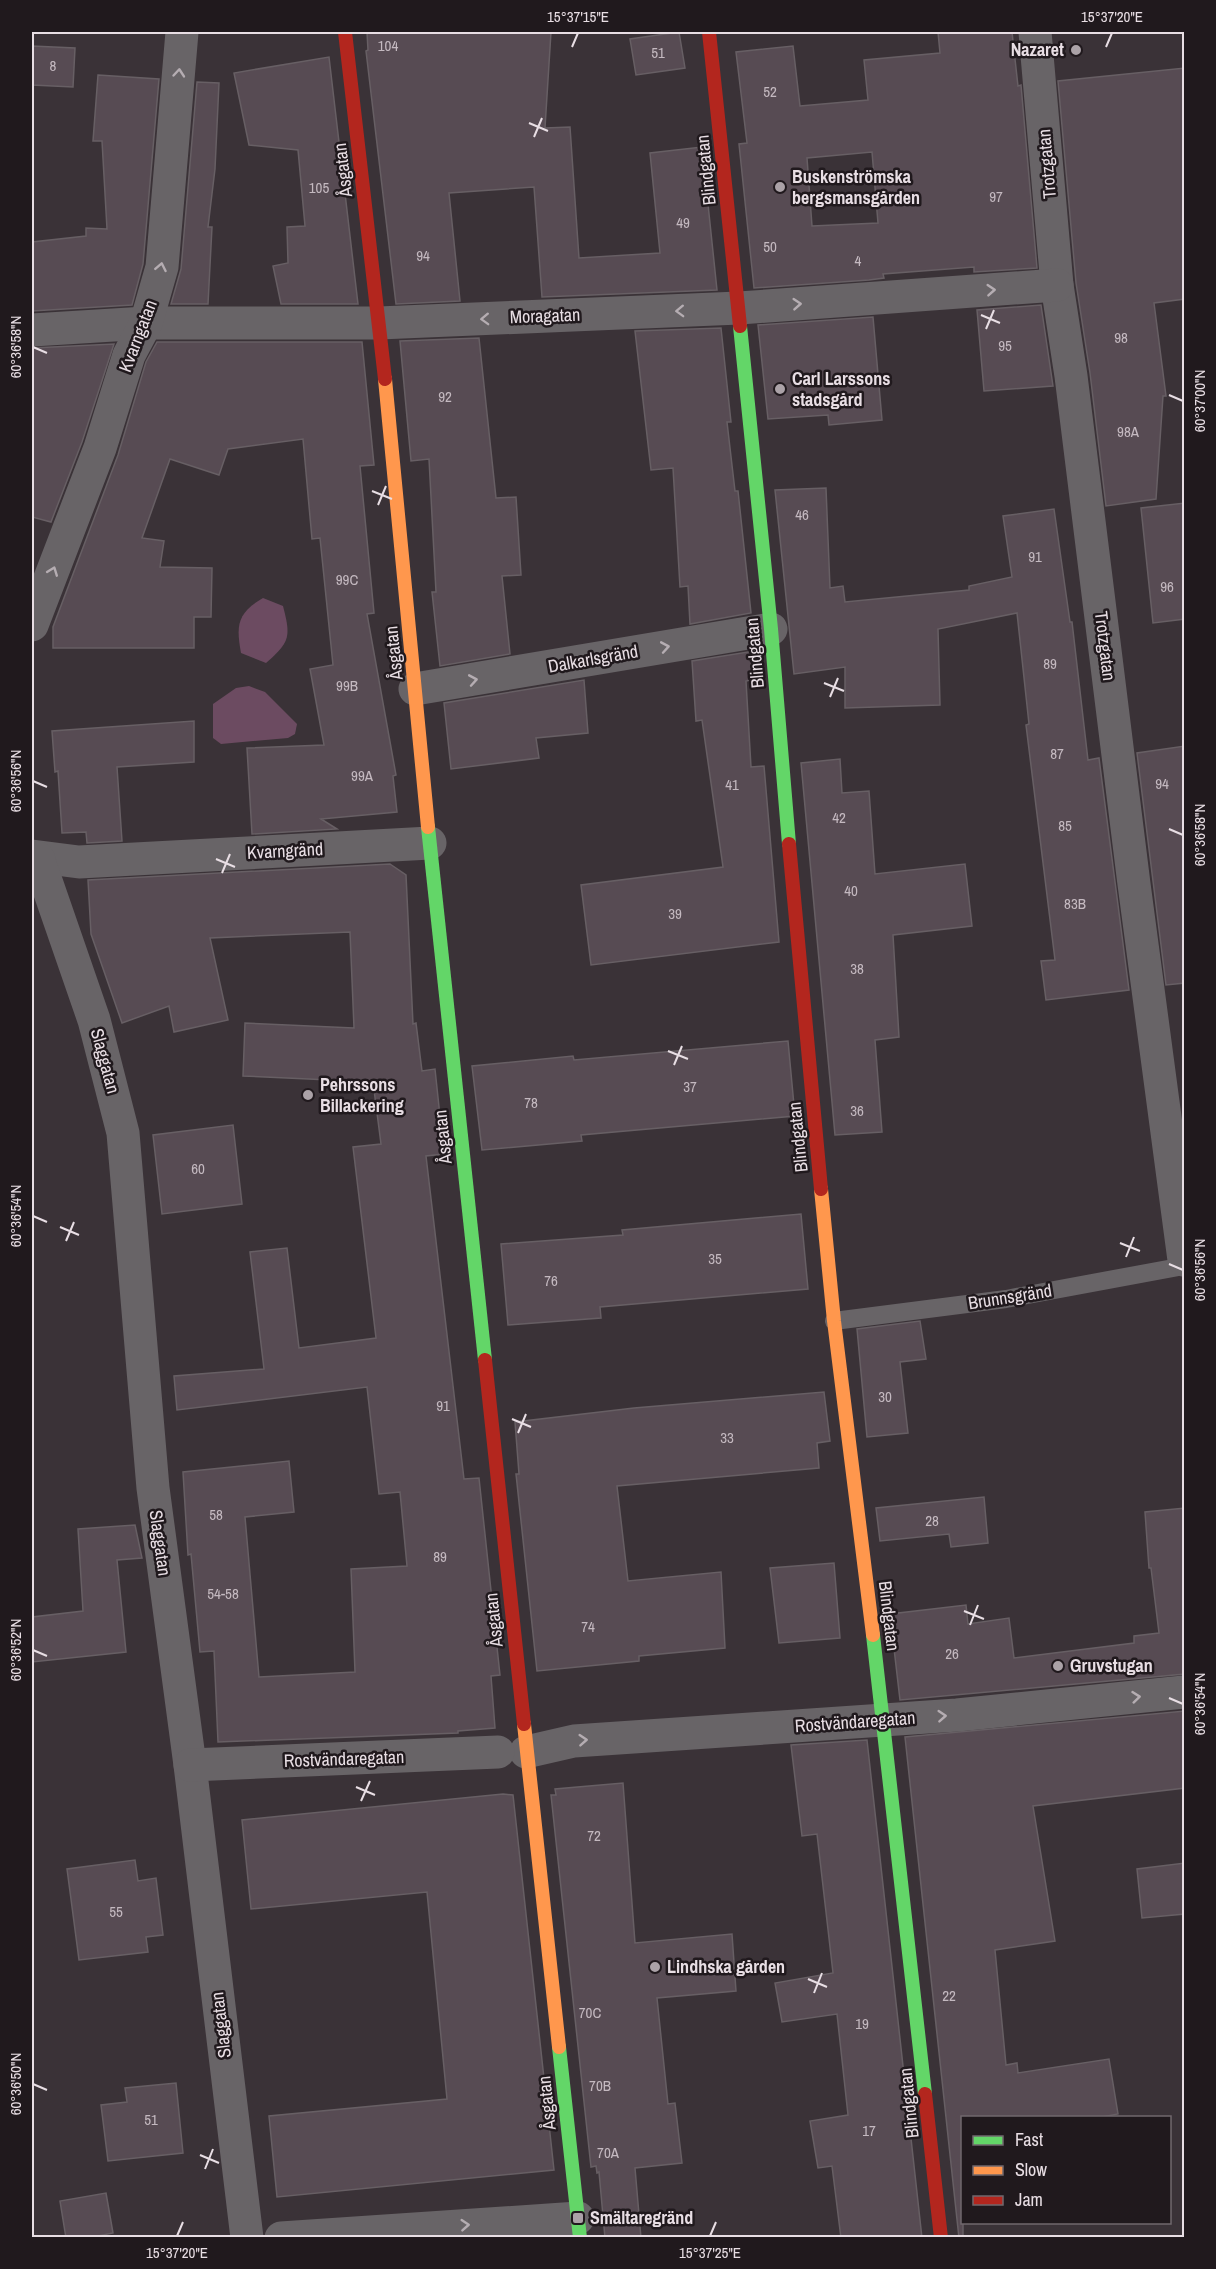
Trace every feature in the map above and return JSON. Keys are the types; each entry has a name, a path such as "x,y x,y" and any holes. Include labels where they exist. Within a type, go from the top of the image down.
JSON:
{"street":[{"name":"Kvarngatan","path":"32,626 100,448 129,355 146,323 162,267 182,32"},
{"name":"Åsgatan","path":"345,32 379,323 430,843 512,1752 579,2228"},
{"name":"Blindgatan","path":"709,32 771,629 802,993 834,1321 884,1721 941,2238"},
{"name":"Trotzgatan","path":"1035,32 1058,285 1134,884 1185,1260"},
{"name":"Moragatan","path":"32,330 146,323 379,323 739,308 1058,285"},
{"name":"Dalkarlsgränd","path":"415,689 771,629"},
{"name":"Kvarngränd","path":"35,857 79,862 430,843"},
{"name":"Slaggatan","path":"35,857 94,1020 123,1133 153,1488 190,1765 247,2238"},
{"name":"Rostvändaregatan","path":"190,1765 512,1752 574,1741 884,1721 1185,1692"},
{"path":"281,2238 579,2228"}],"lane":[{"name":"Brunnsgränd","path":"834,1321 1006,1299 1185,1266"}],"shaded area":[{"path":"263,598 283,606 287,625 284,644 266,663 241,653 239,635 243,615"},
{"path":"249,686 265,692 297,724 295,734 288,738 221,744 213,738 213,704 236,688"}],"building":[{"path":"367,32 551,32 545,128 570,127 579,258 660,253 650,153 702,147 717,290 542,297 534,187 449,193 460,301 396,304 366,51 368,50"},
{"path":"679,32 685,68 636,75 630,39"},
{"path":"938,32 1012,32 1018,86 1021,85 1037,268 974,272 974,267 883,274 884,278 869,280 754,288 739,144 747,143 736,52 793,46 800,106 868,100 864,60 940,53","holes":["872,152 878,223 812,226 807,158"]},
{"path":"32,46 75,48 73,87 32,85"},
{"path":"329,57 358,304 281,304 273,266 288,263 287,227 305,226 298,150 249,145 234,73"},
{"path":"1185,68 1185,299 1154,303 1166,396 1163,396 1156,499 1106,506 1090,373 1076,283 1058,81"},
{"path":"98,75 159,79 143,264 132,305 32,311 32,242 86,236 86,228 107,229 102,141 93,141"},
{"path":"197,82 219,83 215,169 208,227 212,227 208,304 171,304 181,269"},
{"path":"1041,305 1053,386 984,391 977,310"},
{"path":"873,317 882,420 829,425 828,415 768,419 758,325"},
{"path":"721,328 731,422 727,422 735,491 738,491 751,613 690,624 688,586 680,587 673,468 651,470 635,331"},
{"path":"479,338 496,498 516,497 521,575 502,576 510,654 440,666 432,592 436,592 429,459 411,461 400,341"},
{"path":"157,342 362,342 374,465 360,466 374,613 367,614 396,775 393,776 397,812 321,819 337,829 252,834 247,748 324,745 310,669 333,665 320,538 312,539 303,439 228,449 219,475 170,459 142,538 164,541 160,567 212,568 211,617 194,617 194,648 53,648 53,627 118,455 146,362"},
{"path":"114,344 82,442 51,522 32,517 32,348"},
{"path":"826,488 830,588 843,586 845,602 969,590 969,586 1012,577 1003,516 1054,509 1070,622 1072,622 1088,760 1099,758 1129,990 1046,1000 1041,961 1055,960 1026,725 1029,724 1017,613 938,629 940,705 845,708 845,667 794,674 775,490"},
{"path":"1185,503 1185,619 1153,623 1141,508"},
{"path":"754,651 756,679 746,681 751,767 764,766 779,942 591,965 581,885 723,867 702,720 696,721 692,661"},
{"path":"584,680 588,733 536,738 539,758 451,769 444,703"},
{"path":"194,721 194,762 117,767 122,841 87,843 86,832 62,833 58,771 55,772 52,731"},
{"path":"1185,746 1185,983 1166,985 1137,753"},
{"path":"840,759 842,793 869,791 875,874 965,864 972,926 893,935 899,1037 875,1040 882,1132 835,1135 801,763"},
{"path":"390,864 406,875 413,1024 416,1023 422,1071 435,1069 444,1154 426,1156 464,1479 479,1478 500,1675 491,1676 495,1728 458,1731 458,1733 218,1742 214,1651 200,1652 191,1554 188,1555 183,1472 289,1461 294,1512 245,1517 259,1677 355,1672 351,1569 407,1566 400,1492 379,1494 367,1387 177,1410 174,1376 264,1369 250,1252 287,1248 299,1348 376,1338 353,1147 381,1144 373,1082 243,1076 245,1023 354,1028 350,932 210,938 228,1020 174,1032 169,1006 122,1023 91,934 88,880"},
{"path":"788,1041 795,1116 581,1135 582,1141 482,1150 472,1066 573,1056 574,1060"},
{"path":"233,1125 242,1204 162,1214 153,1135"},
{"path":"801,1214 808,1289 600,1307 601,1318 508,1325 501,1244 623,1235 622,1230"},
{"path":"920,1321 926,1359 900,1362 908,1433 867,1437 857,1329"},
{"path":"824,1392 830,1441 817,1443 819,1468 617,1486 628,1581 721,1572 725,1648 639,1656 639,1661 537,1671 516,1474 519,1474 515,1422 634,1408"},
{"path":"984,1497 988,1543 951,1547 949,1534 880,1541 876,1508"},
{"path":"1185,1508 1185,1674 900,1700 890,1614 966,1605 968,1624 1009,1618 1014,1658 1134,1643 1134,1636 1159,1633 1151,1568 1149,1568 1145,1512"},
{"path":"135,1525 142,1558 117,1560 126,1652 32,1662 32,1617 83,1611 78,1529"},
{"path":"834,1563 840,1638 779,1643 770,1568"},
{"path":"1185,1711 1185,1788 1033,1806 1055,1941 995,1950 1006,2065 1017,2063 1018,2073 1109,2059 1118,2114 1108,2116 961,2116 963,2238 959,2238 905,1737"},
{"path":"867,1740 922,2238 841,2238 832,2166 818,2168 810,2121 848,2115 837,2014 782,2022 775,1983 833,1973 817,1834 802,1836 791,1745"},
{"path":"623,1783 635,1943 732,1934 736,1991 657,1998 668,2104 675,2103 682,2163 635,2168 641,2238 605,2238 599,2172 597,2173 596,2166 591,2167 551,1795 556,1795 555,1789"},
{"path":"503,1794 513,1795 554,2170 277,2197 269,2116 447,2099 427,1892 251,1909 242,1820"},
{"path":"135,1860 138,1881 156,1878 163,1935 146,1937 148,1952 79,1960 67,1869"},
{"path":"1185,1863 1185,1914 1142,1918 1137,1869"},
{"path":"176,2083 183,2153 108,2161 101,2105 127,2102 125,2088"},
{"path":"106,2193 113,2233 88,2238 66,2238 60,2201"}],"traffic: fast":[{"path":"740,326 771,629 789,844"},
{"path":"428,827 485,1360"},
{"path":"873,1635 925,2094"},
{"path":"559,2047 580,2238"}],"traffic: slow":[{"path":"385,379 428,827"},
{"path":"821,1189 834,1321 873,1635"},
{"path":"524,1724 559,2047"}],"traffic: jam":[{"path":"345,32 385,379"},
{"path":"709,32 740,326"},
{"path":"789,844 821,1189"},
{"path":"485,1360 524,1724"},
{"path":"925,2094 941,2238"}],"place":[{"name":"Nazaret","path":"1076,50"},
{"name":"Buskenströmska bergsmansgården","path":"780,187"},
{"name":"Carl Larssons stadsgård","path":"780,389"},
{"name":"Pehrssons Billackering","path":"308,1095"},
{"name":"Gruvstugan","path":"1058,1666"},
{"name":"Lindhska gården","path":"655,1967"},
{"name":"Smältaregränd","path":"578,2218"}]}
